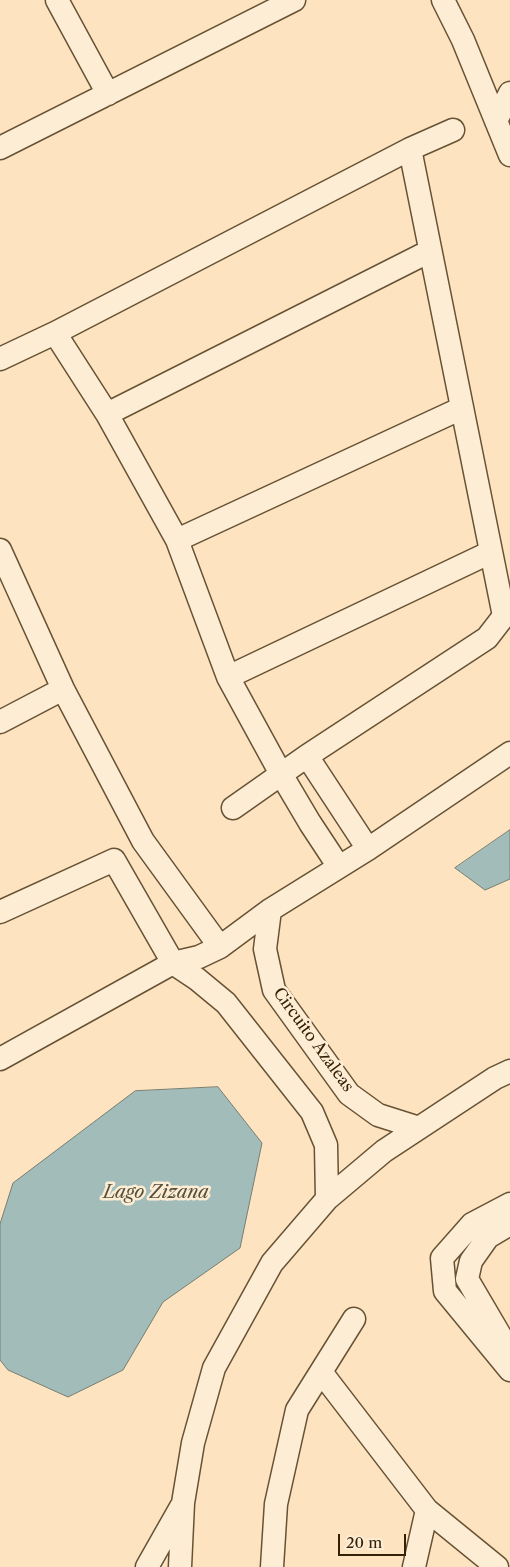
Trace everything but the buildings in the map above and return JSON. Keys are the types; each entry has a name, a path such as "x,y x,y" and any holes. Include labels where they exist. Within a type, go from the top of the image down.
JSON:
{"street":[{"path":"57,0 108,94"},
{"path":"0,148 294,0"},
{"path":"443,0 463,40 510,155"},
{"path":"496,121 510,93"},
{"path":"0,359 55,333 410,149 453,130"},
{"path":"233,808 307,756 487,638 504,616 410,149"},
{"path":"107,414 430,251"},
{"path":"55,333 107,414 177,540 228,678 281,774 339,867"},
{"path":"177,540 462,408"},
{"path":"0,550 63,689 143,840 220,947"},
{"path":"228,678 491,552"},
{"path":"0,722 63,689"},
{"path":"0,1058 173,964 199,957 220,947 270,910 368,849 510,753"},
{"path":"307,756 368,849"},
{"path":"0,912 114,860 143,840"},
{"path":"114,860 173,964 197,979 226,1004 312,1112 326,1145 327,1199"},
{"name":"Circuito Azaleas","path":"270,910 265,949 274,990 350,1094 378,1115 419,1128"},
{"path":"180,1567 183,1503 193,1443 214,1368 272,1263 327,1199 384,1151 495,1078 510,1071"},
{"path":"510,1204 472,1224 442,1258 445,1291 510,1370"},
{"path":"510,1224 488,1237 471,1261 467,1279 501,1337 510,1346"},
{"path":"442,1258 471,1261"},
{"path":"272,1567 276,1504 297,1410 354,1319"},
{"path":"321,1372 427,1510 498,1567"},
{"path":"147,1567 183,1503"},
{"path":"414,1567 427,1510"}],"water":[{"path":"510,830 510,879 485,890 455,868"},
{"name":"Lago Zizana","path":"218,1087 262,1143 240,1248 163,1302 123,1370 68,1397 8,1370 0,1360 0,1224 13,1183 135,1091"}]}
